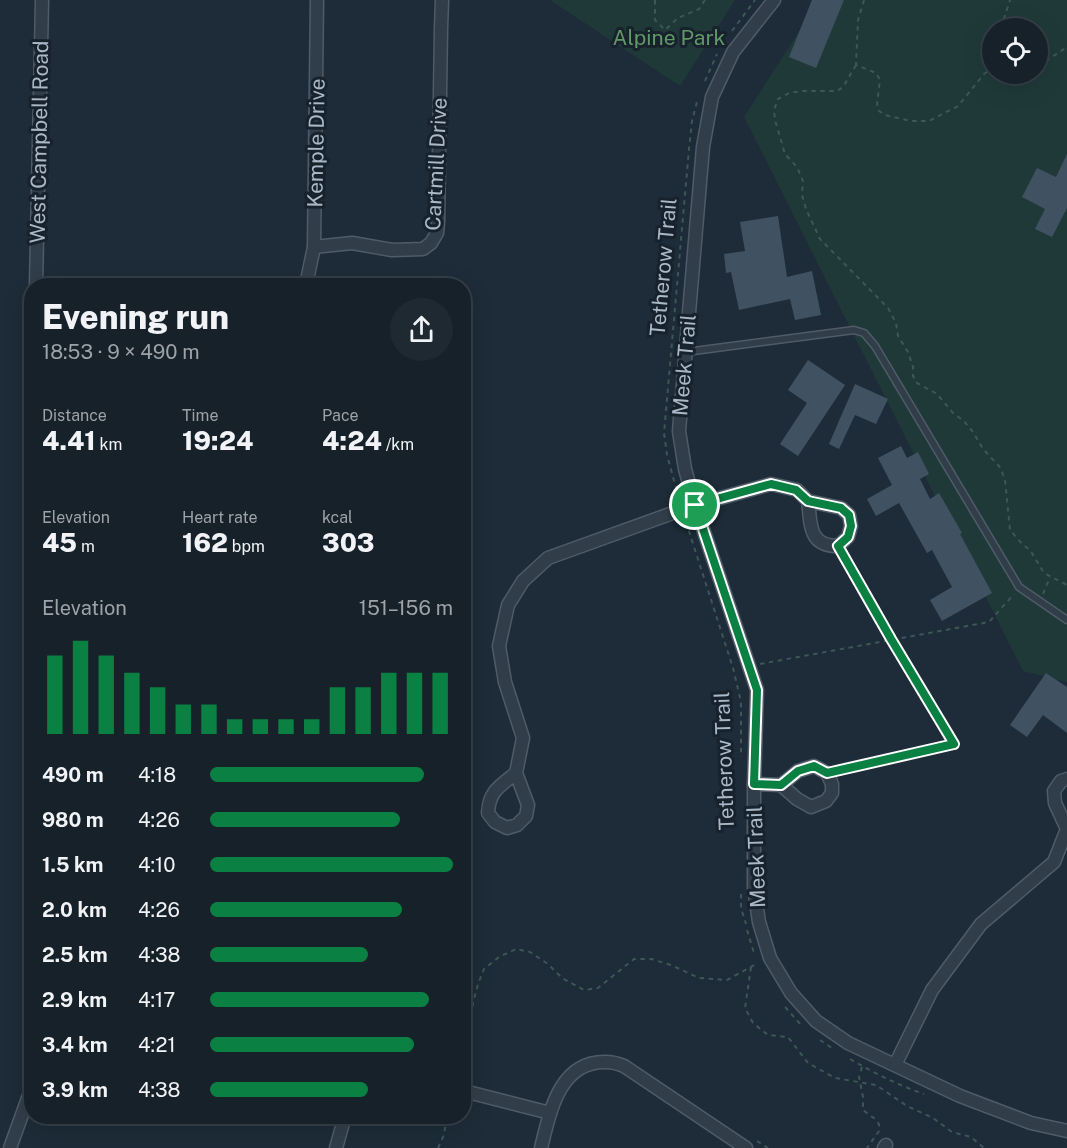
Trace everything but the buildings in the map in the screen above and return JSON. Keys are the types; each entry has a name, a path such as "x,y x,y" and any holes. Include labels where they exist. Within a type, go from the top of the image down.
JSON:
{"street":[{"name":"West Campbell Road","path":"36,278 42,0"},
{"name":"Kemple Drive","path":"307,278 314,247 318,0"},
{"name":"Cartmill Drive","path":"314,247 352,243 392,250 423,249 431,243 438,223 442,0"},
{"name":"Meek Trail","path":"774,0 733,52 712,97 703,147 679,431 685,469 695,505 757,690 754,888 759,922 770,958 791,993 816,1021 848,1043 960,1096 1031,1123 1067,1131"},
{"path":"516,773 523,738 505,682 499,646 508,605 523,581 548,558 695,505 771,484 796,490 808,501 841,508 849,515 851,526 848,537 838,546 827,546 817,540 812,531 808,501"},
{"path":"754,784 781,785 797,800 811,807 826,801 832,793 832,784 827,773 814,766 798,771 781,785"},
{"path":"895,1065 932,990 981,924 1054,862 1067,829 1055,802 1054,791 1061,781 1067,779"},
{"path":"541,1148 550,1113 560,1089 574,1071 594,1063 608,1061 624,1066 748,1142"},
{"path":"471,1093 550,1113"},
{"path":"10,1148 24,1109"},
{"path":"336,1148 343,1124"}],"lane":[{"path":"686,352 854,330 864,333 875,346 1019,587 1067,620"}],"path":[{"path":"655,0 655,20 665,30 678,18 699,9 705,0"},
{"path":"729,35 755,0"},
{"path":"864,0 858,20 856,65 843,87 837,91 789,93 778,99 774,110 775,120 786,154 797,167 802,181 802,195 806,209 820,239 888,308 896,323 898,336 908,352 913,367 913,376 917,383 937,394 953,413 964,421 983,449 999,466 1005,480 1010,530 1030,550 1044,573 1067,585"},
{"path":"1004,18 1010,0"},
{"path":"1048,59 1067,47"},
{"path":"703,86 719,51"},
{"path":"856,65 876,73 880,80 877,104 879,111 885,115 911,121 929,121 958,106 982,76"},
{"name":"Tetherow Trail","path":"698,97 688,149 664,433 667,455 682,510 736,679 741,702 741,759"},
{"path":"827,773 954,744 838,546"},
{"path":"1041,602 1050,577"},
{"path":"749,666 989,622 1019,587"},
{"path":"471,1021 473,1003 484,969 499,957 516,949 530,952 548,964 562,978 584,990 598,988 634,959 651,959 699,978 727,980 759,963 752,948 741,908 741,885"},
{"path":"752,967 745,1008 753,1023 768,1035 788,1037 808,1063 835,1078 876,1085 907,1106 933,1118 952,1132 971,1137 984,1148"},
{"path":"783,1004 800,1025 809,1032"},
{"path":"818,1039 836,1051"},
{"path":"844,1056 905,1088 928,1095"},
{"path":"862,1066 859,1077 863,1110 879,1124 879,1131 867,1148"},
{"path":"438,1148 446,1124"},
{"path":"748,1142 768,1148"}],"green space":[{"name":"Alpine Park","path":"550,0 735,0 680,86"},
{"path":"811,0 1067,0 1067,682 1023,671 744,117 807,19"}],"route":[{"path":"771,484 796,490 808,501 841,508 849,515 851,526 848,537 838,546 954,744 827,773 814,766 798,771 781,785 754,784 757,690 695,505 771,484"}]}
